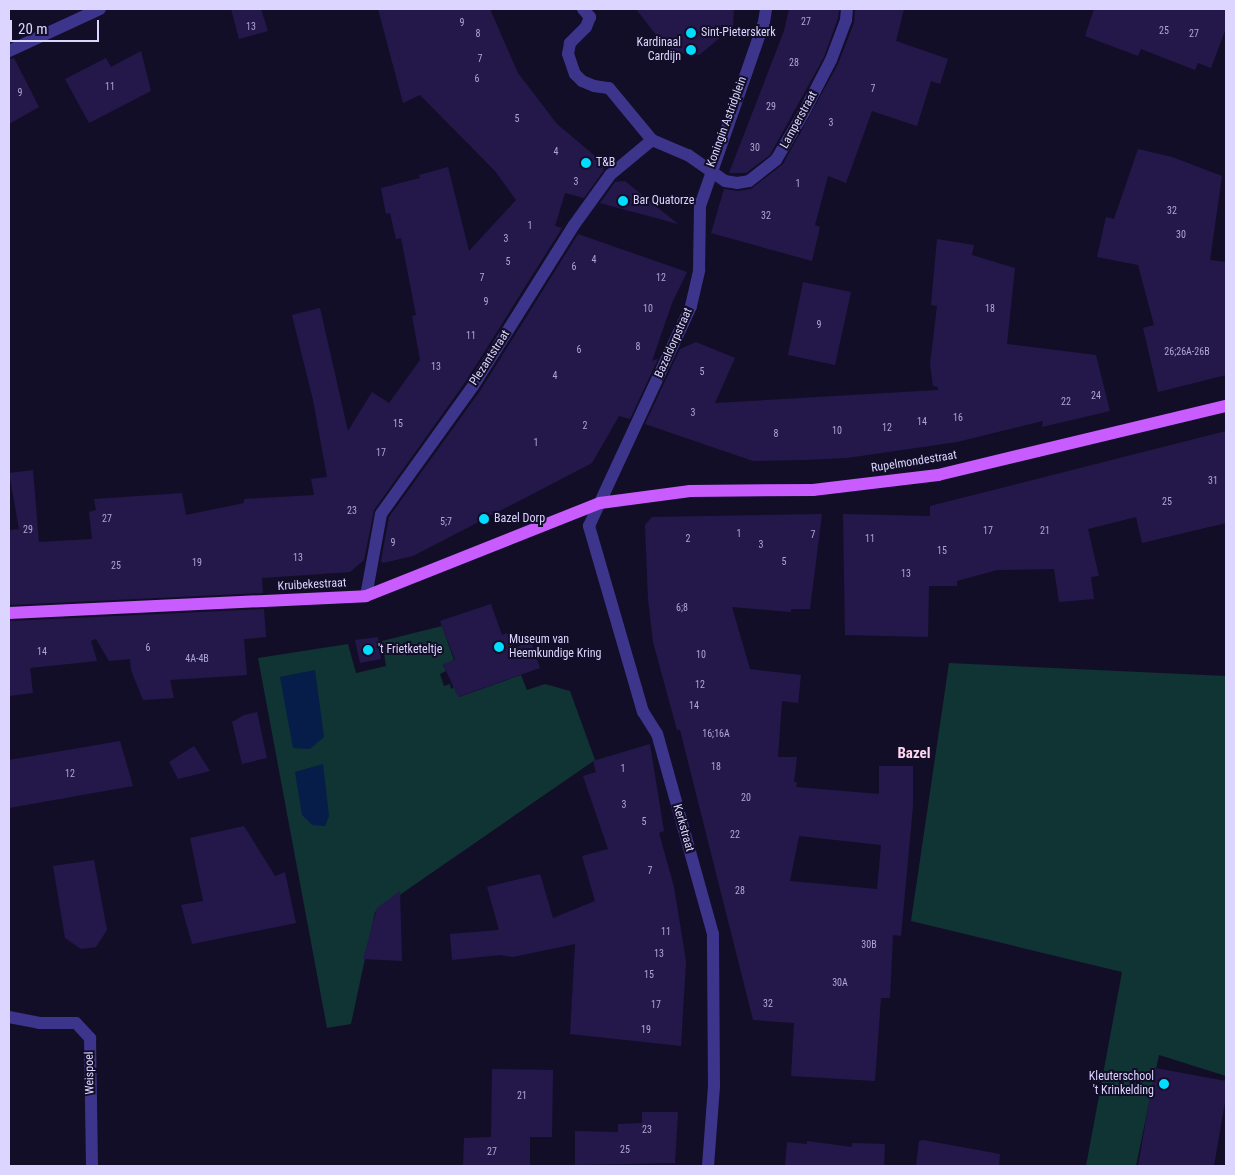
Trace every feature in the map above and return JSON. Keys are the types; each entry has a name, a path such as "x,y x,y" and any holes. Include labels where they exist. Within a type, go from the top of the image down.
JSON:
{"main road":[{"name":"Rupelmondestraat","path":"600,504 690,491 813,490 938,474 1226,406"},
{"name":"Kruibekestraat","path":"9,613 366,596 600,504"}],"street":[{"path":"9,52 100,9"},
{"name":"Koningin Astridplein","path":"583,9 590,17 586,27 570,43 568,54 575,74 582,81 594,86 609,88 652,140 688,155 710,172 764,22 766,9"},
{"name":"Lamperstraat","path":"710,172 725,181 737,183 749,181 776,160 803,114 830,60 846,20 847,9"},
{"name":"Plezantstraat","path":"366,596 381,514 473,386 574,225 610,175 652,140"},
{"name":"Bazeldorpstraat","path":"600,504 691,306 699,270 700,206 710,172"},
{"name":"Kerkstraat","path":"600,504 589,526 643,712 657,734 713,934 714,1086 708,1166"},
{"name":"Weispoel","path":"9,1017 39,1022 76,1023 90,1038 92,1166"}],"green space":[{"path":"442,626 454,660 443,665 446,671 440,674 444,686 450,684 451,689 454,687 459,697 521,675 527,690 545,684 570,691 595,760 375,912 351,1024 327,1028 258,658 348,644 356,673 386,666 382,641"},
{"path":"949,663 1226,676 1226,1076 1159,1055 1136,1166 1086,1166 1122,972 911,921"}],"water":[{"path":"315,670 324,737 310,749 293,748 280,677"},
{"path":"323,764 329,816 325,826 312,825 302,815 295,772"}],"building":[{"path":"231,9 261,9 268,31 239,39"},
{"path":"378,9 490,9 518,73 557,124 601,161 604,170 584,198 565,193 555,226 562,228 466,381 374,510 364,560 350,572 262,578 263,593 9,605 9,530 19,529 9,473 33,470 39,542 92,539 89,512 96,510 94,499 182,493 186,515 244,503 244,499 314,495 311,479 327,477 313,400 292,315 320,308 348,431 372,392 389,403 420,360 412,316 416,315 401,238 396,239 390,213 386,214 381,188 420,178 419,175 448,167 469,251 516,200 495,171 420,95 403,103"},
{"name":"Sint-Pieterskerk","path":"636,9 734,9 733,27 699,55 670,53"},
{"path":"789,9 839,9 838,18 824,57 770,155 746,173 729,173 784,31"},
{"path":"855,9 904,9 896,41 948,59 940,84 931,81 917,126 872,111 846,183 828,176 815,225 820,227 812,261 711,233 724,189 738,191 751,189 783,164 838,64 854,23"},
{"path":"1094,9 1226,9 1226,28 1211,68 1198,63 1195,70 1141,49 1138,56 1085,36"},
{"path":"141,51 151,91 89,123 65,79 106,58 111,67"},
{"path":"14,58 39,107 9,124 9,59"},
{"path":"1138,149 1172,157 1222,176 1210,260 1226,262 1226,375 1158,392 1143,328 1154,325 1138,265 1097,257 1106,217 1114,219"},
{"path":"625,181 678,224 600,203 615,182"},
{"path":"578,234 687,272 672,303 652,361 658,359 630,419 619,416 592,463 413,556 383,563 381,561 389,517 480,391"},
{"path":"937,239 974,245 972,255 1015,268 1007,344 1096,355 1110,411 1042,427 1043,421 957,442 847,458 803,460 753,461 645,424 680,349 696,342 735,358 715,403 938,390 938,387 933,386 930,364 937,306 931,305"},
{"path":"803,282 851,292 835,365 788,355"},
{"path":"1226,431 1226,523 1142,543 1136,517 1088,529 1099,576 1091,577 1094,599 1059,602 1054,569 997,570 957,581 957,586 929,586 928,637 845,635 843,514 930,516 930,506"},
{"path":"822,514 810,609 791,609 791,612 732,607 750,669 801,675 798,703 782,701 778,757 797,757 794,782 797,782 796,787 879,794 879,766 913,766 913,806 901,936 893,935 890,998 881,998 875,1081 791,1076 794,1023 753,1020 680,730 677,730 653,642 648,599 645,525 652,517","holes":["799,836 881,845 877,889 790,881"]},
{"path":"491,604 502,635 507,633 513,648 531,642 540,668 458,697 443,664 455,660 440,621"},
{"path":"264,609 266,637 244,639 247,675 170,680 174,698 143,700 131,670 130,659 109,661 96,639 91,641 97,661 30,668 33,693 9,696 9,621"},
{"name":"'t Frietketeltje","path":"378,637 381,659 360,663 355,640"},
{"path":"257,712 267,758 242,764 232,722 244,715"},
{"path":"120,741 133,786 9,808 9,760"},
{"path":"650,744 664,831 659,833 674,887 686,961 681,1046 570,1034 575,944 513,957 500,955 452,960 450,934 499,930 487,887 540,874 553,918 595,901 582,856 608,849 583,776 596,772 593,761"},
{"path":"194,746 210,771 178,779 169,762"},
{"path":"244,826 275,876 285,872 296,923 192,944 181,905 203,901 190,838"},
{"path":"94,860 107,930 96,947 81,949 65,938 53,866"},
{"path":"400,891 402,961 363,959 377,908"},
{"path":"1155,1068 1226,1081 1226,1096 1214,1166 1138,1166"},
{"path":"492,1069 553,1070 552,1137 530,1137 530,1166 463,1166 464,1138 491,1137"},
{"path":"642,1112 678,1112 675,1163 575,1165 575,1131 618,1132 618,1124 642,1123"},
{"path":"923,1140 1000,1154 999,1166 916,1166 919,1141"},
{"path":"807,1141 852,1147 852,1143 885,1144 884,1166 785,1166 787,1142 807,1144"}],"place":[{"name":"Sint-Pieterskerk","path":"691,33"},
{"name":"Kardinaal Cardijn","path":"691,50"},
{"name":"T&B","path":"586,163"},
{"name":"Bar Quatorze","path":"623,201"},
{"name":"Bazel Dorp","path":"484,519"},
{"name":"Museum van Heemkundige Kring","path":"499,647"},
{"name":"'t Frietketeltje","path":"368,650"},
{"name":"Kleuterschool 't Krinkelding","path":"1164,1084"}],"district":[{"name":"Bazel","path":"914,754"}]}
